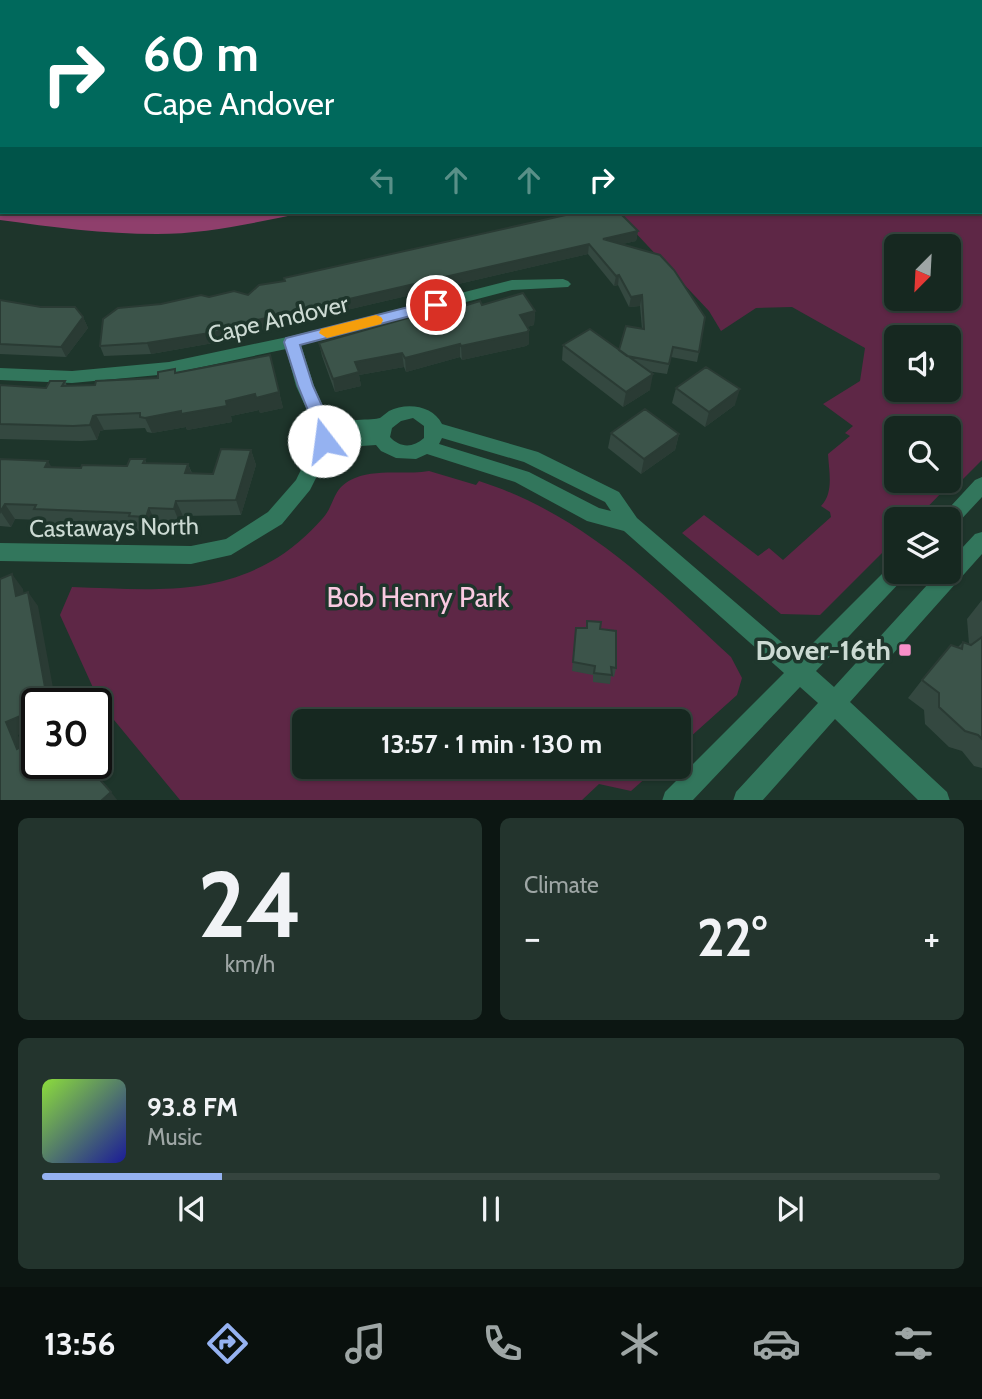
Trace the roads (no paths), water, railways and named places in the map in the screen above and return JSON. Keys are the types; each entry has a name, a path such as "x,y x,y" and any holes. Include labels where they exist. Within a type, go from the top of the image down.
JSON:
{"street":[{"name":"Cape Andover","path":"0,374 62,377 136,373 199,363 292,342 512,285 563,284"},
{"path":"292,342 324,435 382,431 396,415 413,412 428,418 435,429 435,436 426,447 408,453 391,449 382,431"},
{"path":"435,429 531,457 612,497 630,524 834,702 938,800"},
{"name":"Castaways North","path":"0,552 167,556 191,555 231,546 275,519 303,485 317,460 324,435"},
{"path":"426,447 472,459 519,476 594,515 630,524"},
{"path":"519,476 531,457"},
{"path":"961,507 982,485"},
{"path":"745,800 982,540"},
{"path":"674,800 885,584"}],"place":[{"name":"Dover-16th","path":"905,650"}],"park label":[{"name":"Bob Henry Park","path":"418,597"}]}
